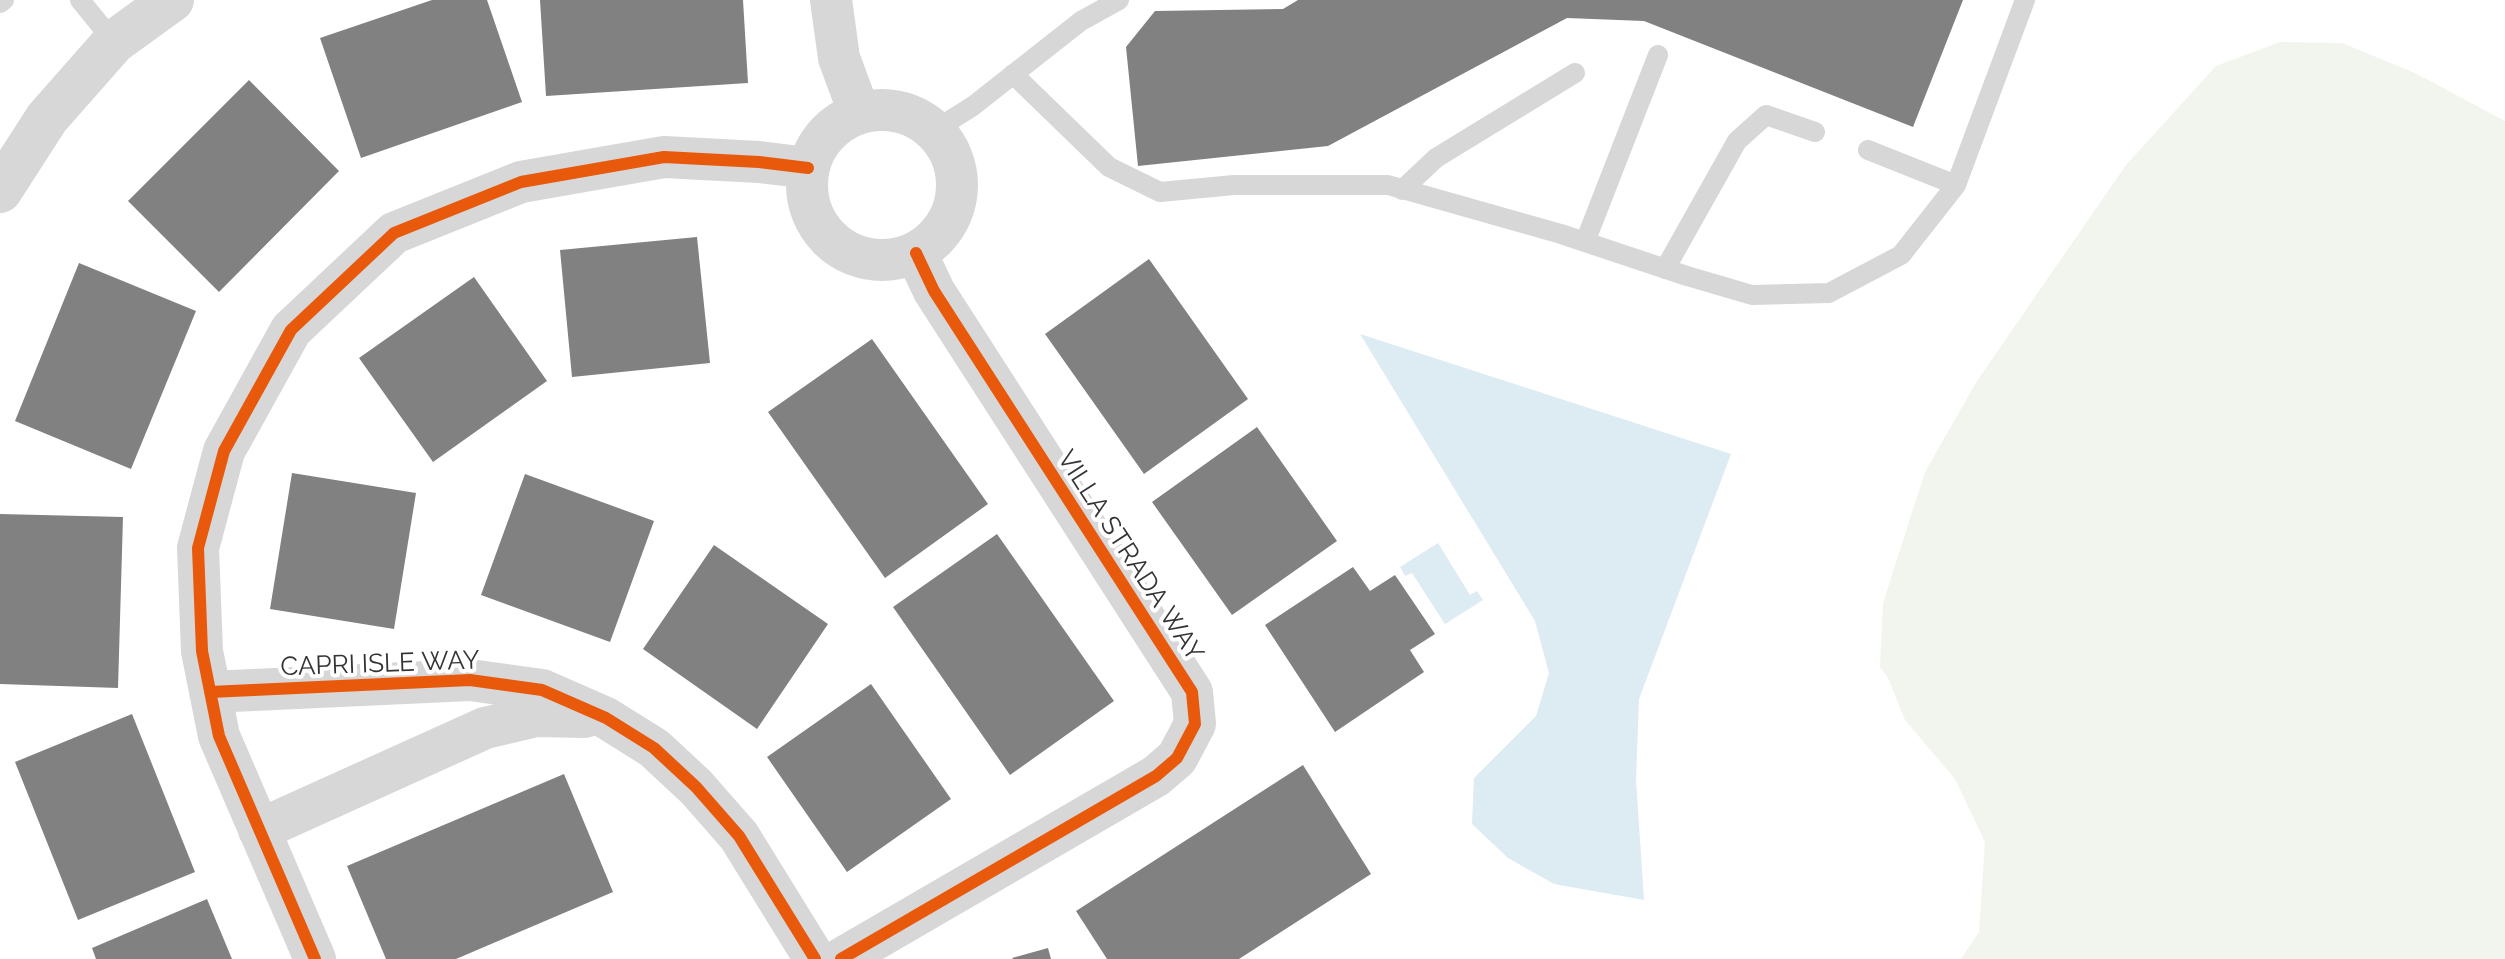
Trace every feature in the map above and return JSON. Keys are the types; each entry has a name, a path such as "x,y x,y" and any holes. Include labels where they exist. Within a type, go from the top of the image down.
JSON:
{"street":[{"path":"0,191 47,118 114,42 172,0"},
{"path":"831,0 839,58 859,112"},
{"path":"886,109 912,114 935,130 950,151 957,176 956,202 946,224 929,244 906,257 880,261 852,255 830,241 814,220 806,194 808,168 818,144 836,124 859,112 886,109"},
{"path":"315,959 219,736 202,651 198,548 224,451 291,330 394,233 521,182 664,157 808,168"},
{"name":"VILLA STRADA WAY","path":"841,959 1156,776 1177,758 1195,724 1192,692 934,291 916,253"},
{"name":"CAPRI ISLE WAY","path":"210,692 470,680 542,690 606,718 654,748 696,787 739,836 815,959"},
{"path":"259,830 485,728 536,716 606,718"}],"lane":[{"path":"80,0 114,42"},
{"path":"935,130 973,106 1081,21 1119,0"},
{"path":"1013,74 1109,167 1160,192 1234,185 1388,185 1585,242 1752,295 1829,293 1901,255 1956,185 2025,0"},
{"path":"1585,242 1658,55"},
{"path":"1402,190 1436,158 1575,73"},
{"path":"1665,269 1737,141 1756,123 1766,115 1815,132"},
{"path":"1868,150 1956,185"}],"shaded area":[{"path":"2280,42 2342,43 2415,73 2505,121 2505,959 1961,959 1979,932 1985,842 1955,779 1905,720 1888,678 1880,667 1883,603 1925,472 1977,381 2126,165 2216,66"},
{"path":"1360,334 1731,454 1639,699 1636,780 1644,900 1554,884 1508,858 1472,824 1474,778 1536,716 1549,673 1535,621"},
{"path":"1438,543 1470,595 1477,591 1483,600 1445,624 1412,573 1405,576 1400,567"}],"building":[{"path":"432,0 487,0 522,102 361,158 320,38"},
{"path":"540,0 743,0 748,83 546,96"},
{"path":"1298,0 1963,0 1913,127 1644,21 1567,18 1328,146 1138,166 1126,47 1155,11 1283,9"},
{"path":"249,80 339,171 219,292 128,201"},
{"path":"697,237 710,363 572,377 560,250"},
{"path":"1149,259 1248,399 1144,474 1045,334"},
{"path":"79,263 196,311 131,469 15,421"},
{"path":"474,277 547,381 433,462 359,358"},
{"path":"872,339 988,504 885,578 768,412"},
{"path":"1257,427 1337,541 1232,615 1152,502"},
{"path":"292,473 416,493 394,629 270,609"},
{"path":"525,474 654,521 610,642 481,595"},
{"path":"0,514 123,517 118,688 0,684"},
{"path":"997,534 1114,701 1010,775 893,607"},
{"path":"714,545 828,624 757,729 643,649"},
{"path":"1353,567 1370,591 1395,575 1435,634 1410,650 1424,672 1335,732 1265,625"},
{"path":"871,684 951,799 847,872 767,757"},
{"path":"132,714 195,872 78,920 15,762"},
{"path":"1303,765 1371,874 1239,959 1107,959 1076,911"},
{"path":"564,774 613,892 456,959 386,959 347,866"},
{"path":"207,899 232,959 96,959 92,948"},
{"path":"1048,948 1051,959 1012,958"}],"cycle path":[{"path":"315,959 219,736 202,651 198,548 224,451 291,330 394,233 521,182 664,157 808,168"},
{"path":"841,959 1156,776 1177,758 1195,724 1192,692 934,291 916,253"},
{"path":"210,692 470,680 542,690 606,718 654,748 696,787 739,836 815,959"}]}
